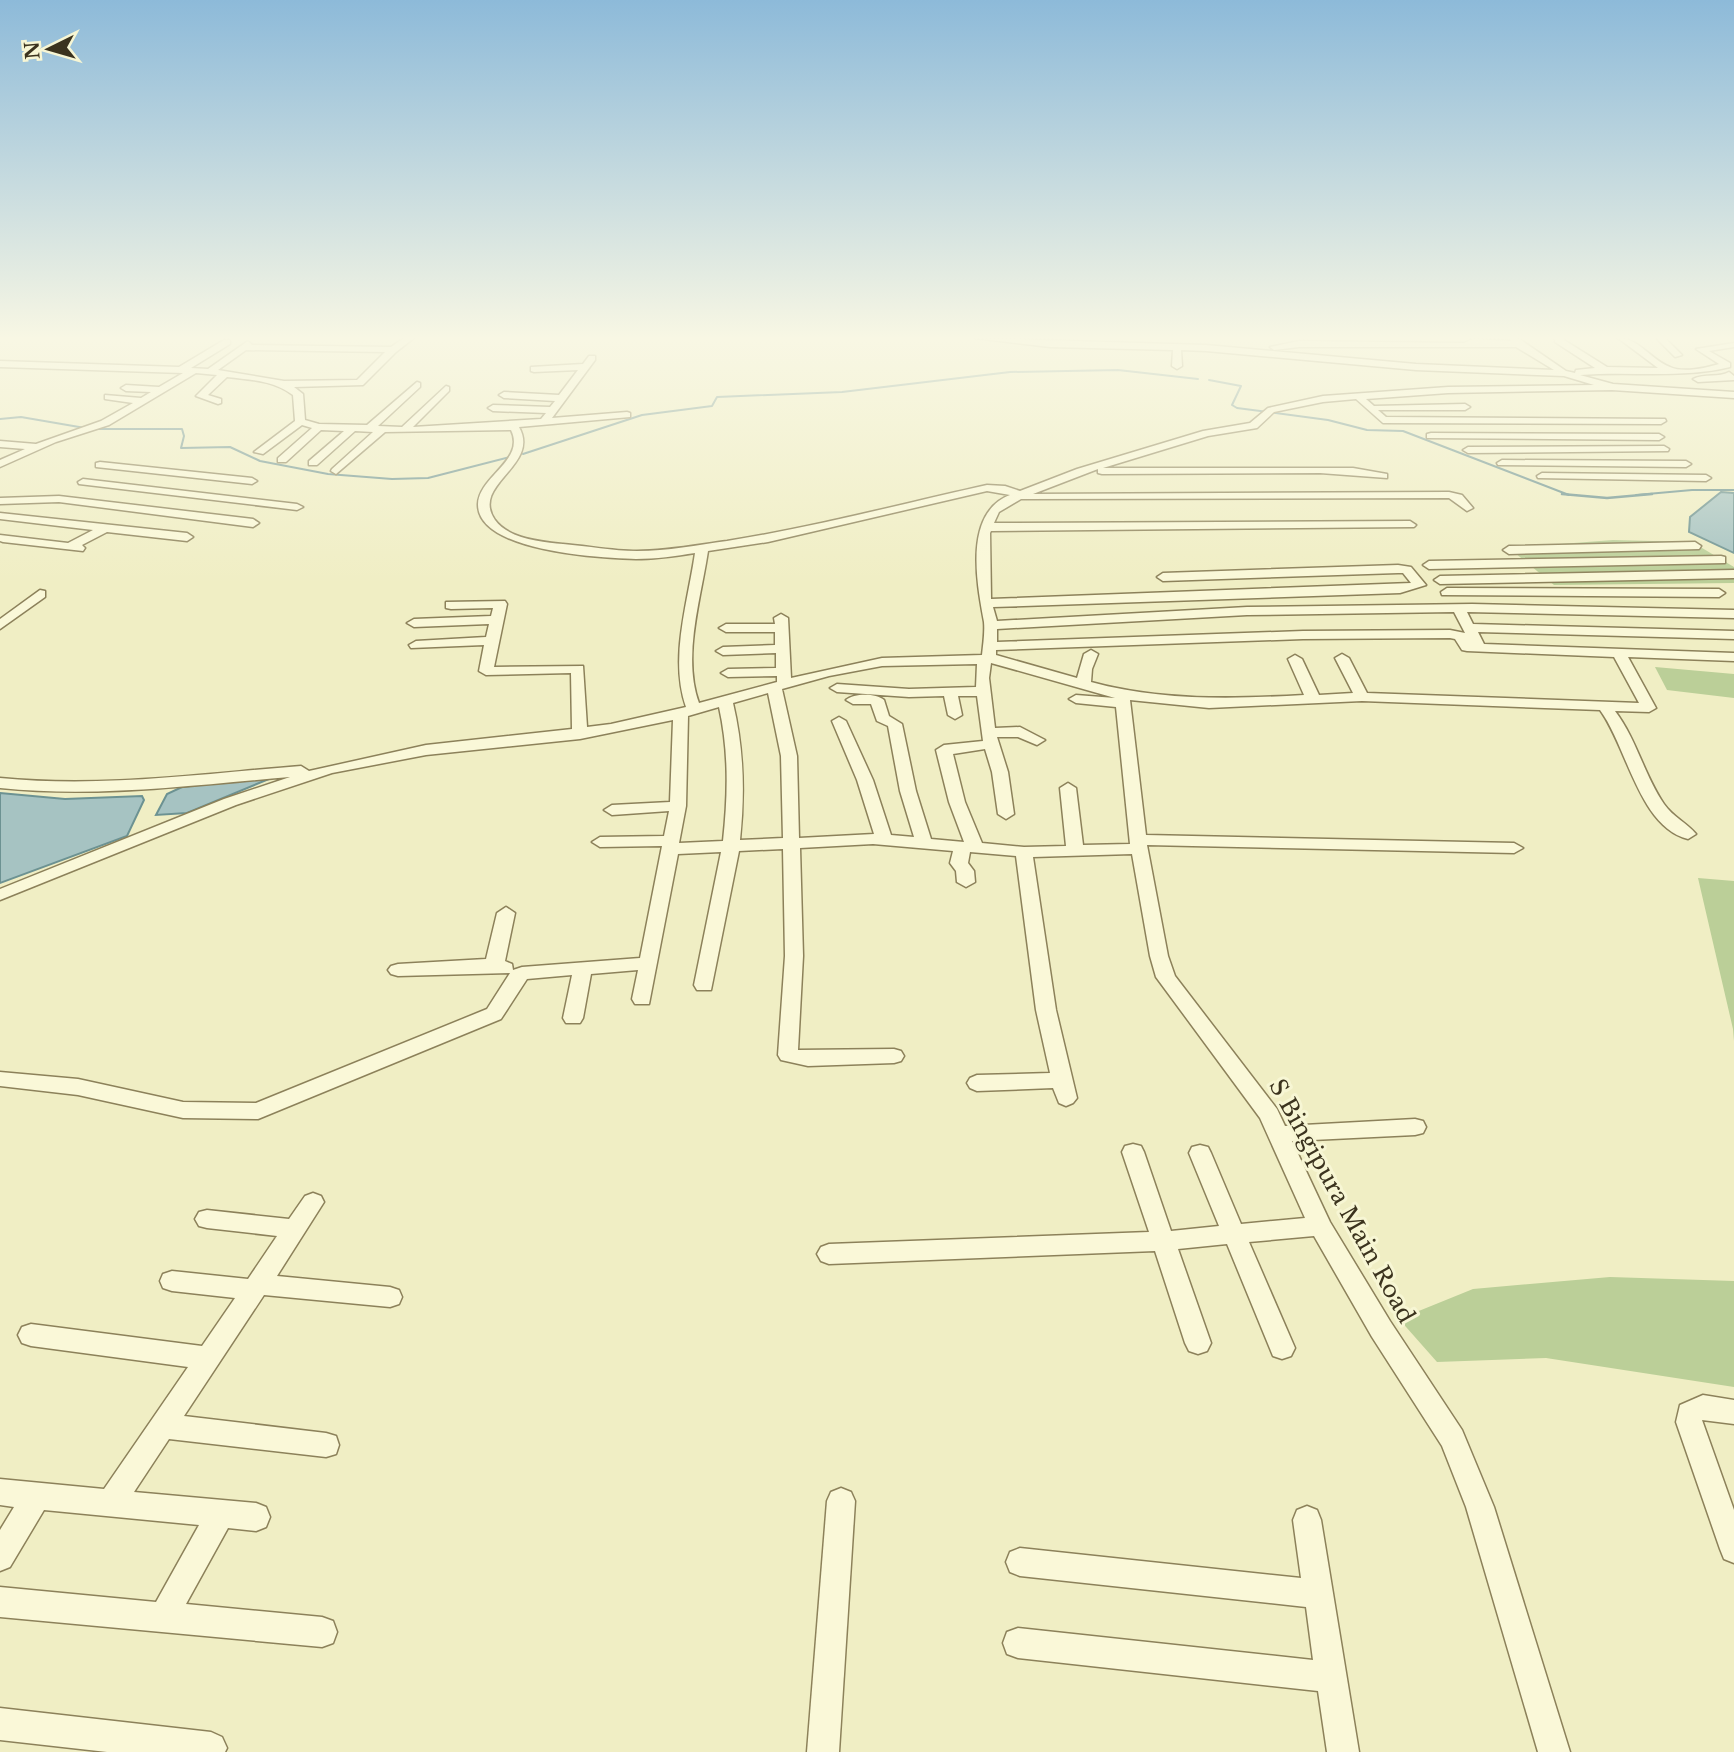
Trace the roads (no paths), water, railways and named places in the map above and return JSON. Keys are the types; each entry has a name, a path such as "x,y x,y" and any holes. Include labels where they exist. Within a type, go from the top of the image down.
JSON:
{"street":[{"path":"0,464 37,446 108,420"},
{"path":"370,428 379,420"},
{"path":"405,429 414,420"},
{"path":"259,452 300,422 319,426 405,429 562,420"},
{"path":"1006,814 990,738 984,691 989,647 982,556 987,527 994,510 1019,495 1081,471 1207,433 1253,426 1260,420"},
{"path":"1383,420 1661,421"},
{"path":"1535,421 1594,477"},
{"path":"505,425 515,428 517,432 517,453 511,464 489,486 484,505 488,519 506,535 531,544 635,555 702,549 819,527 988,488 1004,489 1019,495 1417,495 1458,497 1467,508"},
{"path":"282,460 319,426"},
{"path":"313,463 353,428"},
{"path":"336,471 382,429"},
{"path":"1431,436 1660,437"},
{"path":"0,444 37,446"},
{"path":"1468,450 1664,449"},
{"path":"1502,463 1686,464"},
{"path":"100,465 251,481"},
{"path":"1081,471 1320,470 1353,471 1383,476"},
{"path":"2,538 74,547 193,475"},
{"path":"1542,476 1706,478"},
{"path":"83,482 297,507"},
{"path":"1382,495 1390,505"},
{"path":"1417,495 1429,508"},
{"path":"17,517 46,500"},
{"path":"0,501 46,500 253,523"},
{"path":"0,516 187,537"},
{"path":"987,527 1410,525"},
{"path":"1509,550 1695,546"},
{"path":"642,999 678,806 688,711 690,632 702,549"},
{"path":"1547,549 1589,593"},
{"path":"1429,565 1721,560"},
{"path":"985,603 1348,591 1410,588 1420,585 1406,570 1398,569 1163,577"},
{"path":"1332,571 1348,591"},
{"path":"1240,574 1252,594"},
{"path":"1734,574 1574,578 1443,586 1498,593 1734,592"},
{"path":"1498,593 1507,608"},
{"path":"1719,593 1734,607"},
{"path":"0,625 40,594"},
{"path":"451,605 500,605 486,671 578,669 580,734"},
{"path":"0,783 46,788 125,788 329,769 426,750 580,734 688,711 781,681 827,672 1247,611 1507,608 1734,614"},
{"path":"1459,610 1479,647"},
{"path":"414,623 496,620"},
{"path":"726,628 781,623 781,681 789,756 794,956 788,1055 808,1059 894,1056"},
{"path":"1469,628 1734,635"},
{"path":"989,647 1290,635 1450,634 1460,636 1467,647 1734,657"},
{"path":"416,645 492,641"},
{"path":"989,647 1080,692 1122,698 1209,704 1363,697 1649,708 1619,653"},
{"path":"723,651 783,649"},
{"path":"1080,692 1091,654"},
{"path":"1342,658 1363,697"},
{"path":"1295,659 1313,698"},
{"path":"728,674 781,681"},
{"path":"837,688 909,692 984,691"},
{"path":"950,691 955,715"},
{"name":"S Bingipura Main Road","path":"1122,698 1139,844 1159,956 1166,977 1244,1080 1279,1134 1320,1226 1381,1329 1453,1439 1480,1507 1554,1752"},
{"path":"853,699 877,700 882,718 895,724 908,790 924,844"},
{"path":"704,985 730,846 735,803 734,729 725,700"},
{"path":"1605,706 1622,732 1648,792 1672,824 1688,834"},
{"path":"839,721 865,780 884,840"},
{"path":"966,881 965,871 959,863 969,847 944,750 1020,732 1037,740"},
{"path":"0,895 230,802 329,769"},
{"path":"1068,788 1075,851"},
{"path":"612,810 678,806"},
{"path":"600,842 730,846 884,840 1024,852 1075,851 1139,844 1514,848"},
{"path":"977,1083 1064,1089 1046,1010 1024,852"},
{"path":"495,965 506,913"},
{"path":"398,970 495,965 522,972 649,963"},
{"path":"573,1017 583,967"},
{"path":"0,1079 78,1087 173,1109 258,1111 494,1014 502,1007 516,976 522,972"},
{"path":"1279,1134 1415,1127"},
{"path":"1133,1152 1198,1343"},
{"path":"1200,1153 1282,1348"},
{"path":"111,1503 313,1202"},
{"path":"207,1219 295,1229"},
{"path":"830,1254 1162,1241 1320,1226"},
{"path":"172,1281 390,1297"},
{"path":"31,1335 208,1358"},
{"path":"1734,1412 1703,1407 1689,1413 1689,1422 1734,1549"},
{"path":"162,1426 326,1445"},
{"path":"0,1492 256,1517"},
{"path":"0,1557 37,1495"},
{"path":"824,1752 841,1501"},
{"path":"164,1616 220,1514"},
{"path":"1307,1520 1343,1752"},
{"path":"1020,1562 1317,1594"},
{"path":"0,1602 322,1632"},
{"path":"1018,1643 1330,1677"},
{"path":"0,1724 211,1748"}],"water":[{"path":"1721,492 1734,493 1734,553 1689,532 1690,517"},
{"path":"276,776 187,813 156,815 167,794 182,787"},
{"path":"0,793 65,799 142,796 144,800 127,836 0,883"}],"waterway":[{"path":"37,420 85,428"},
{"path":"523,454 627,420"},
{"path":"1326,420 1367,430 1403,431 1568,495"},
{"path":"93,429 182,429 184,436 181,448 230,447 260,461 328,474 392,479 428,478 510,457"},
{"path":"1636,495 1692,490 1734,490"},
{"path":"1562,494 1568,495"},
{"path":"1568,495 1607,498 1652,494"}]}
